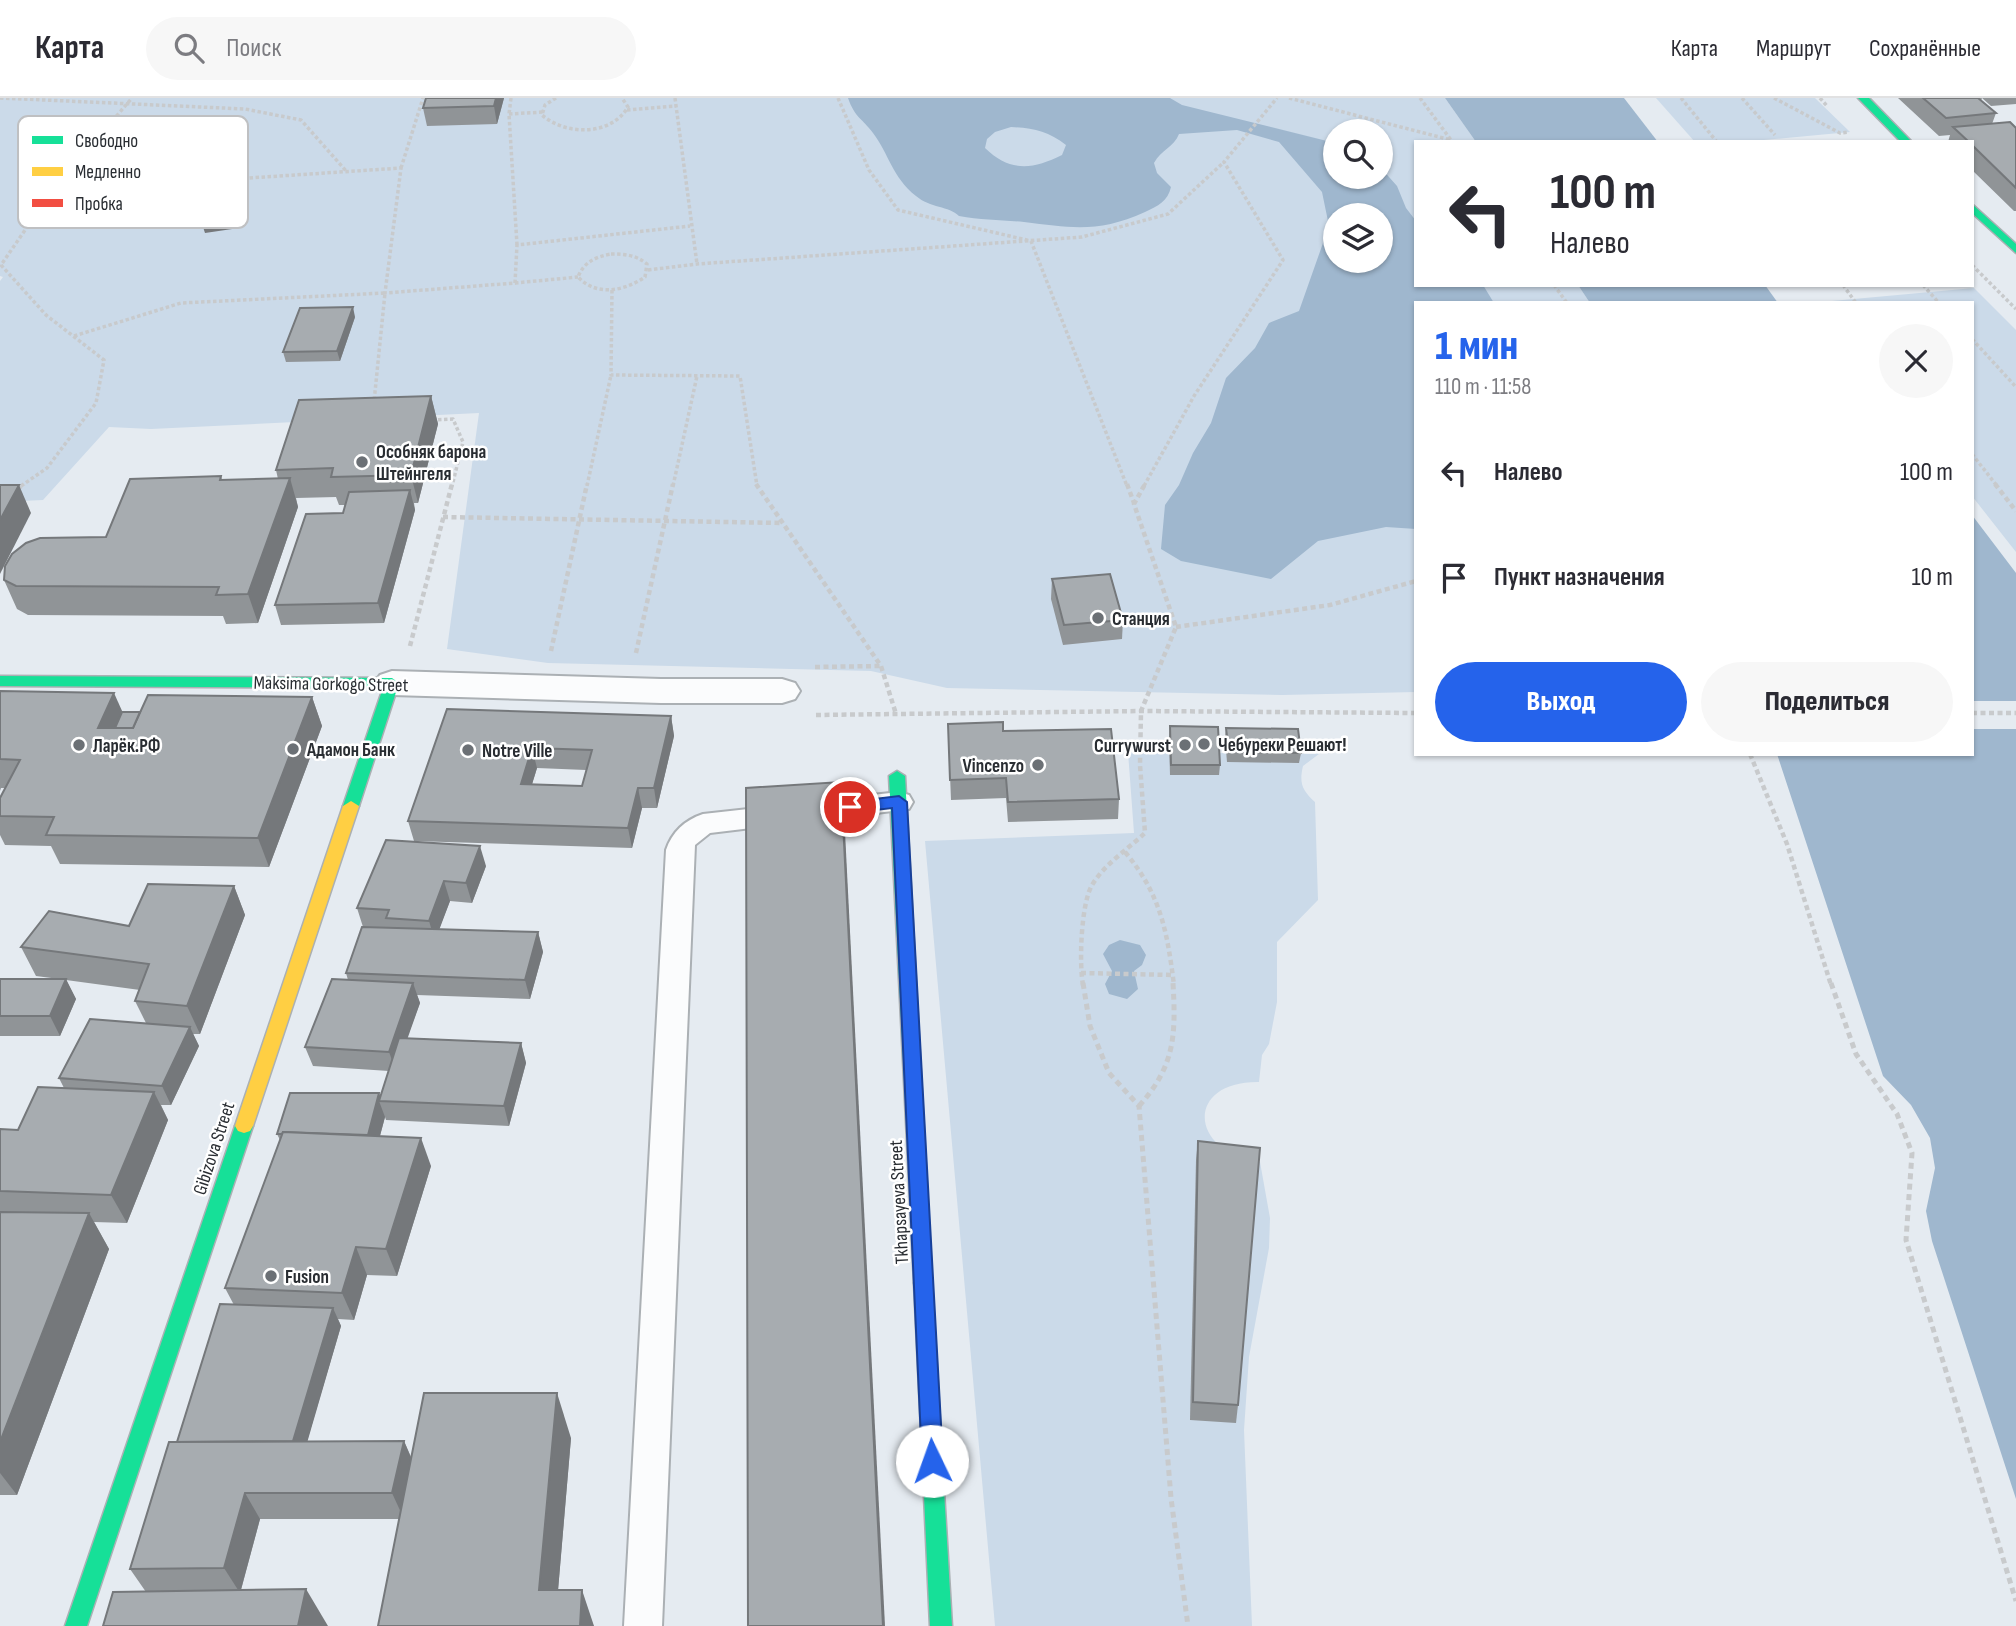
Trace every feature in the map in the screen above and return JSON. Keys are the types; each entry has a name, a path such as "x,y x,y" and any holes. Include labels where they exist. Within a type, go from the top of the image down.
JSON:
{"street":[{"path":"1863,98 1905,140"},
{"path":"1974,209 2014,246"},
{"name":"Maksima Gorkogo Street","path":"0,681 400,670 782,691"},
{"name":"Gibizova Street","path":"76,1626 400,670"},
{"name":"Tkhapsayeva Street","path":"898,789 941,1626"}],"lane":[{"path":"643,1626 680,850 683,840 703,824 898,789"}],"path":[{"path":"0,98 245,108 301,120 347,173"},
{"path":"117,116 132,98"},
{"path":"374,408 401,167 424,98"},
{"path":"511,98 509,114 517,245 515,283"},
{"path":"556,98 545,105 542,115 547,121 556,126 587,129 615,122 627,110 676,106"},
{"path":"622,98 626,100 627,110"},
{"path":"675,98 697,264"},
{"path":"838,98 869,170 898,210 962,228 1031,241"},
{"path":"648,270 697,264 1082,237 1168,214 1224,162 1277,98"},
{"path":"1289,98 1447,140"},
{"path":"1420,98 1450,140"},
{"path":"1681,98 1715,140"},
{"path":"1742,98 1775,135"},
{"path":"1774,98 1840,132 1850,132"},
{"path":"509,114 544,112"},
{"path":"1134,504 1194,396 1283,260 1224,162"},
{"path":"248,179 401,167"},
{"path":"517,245 690,226"},
{"path":"13,491 47,468 96,403 104,360 47,315 1,265 26,228"},
{"path":"1031,241 1134,504 1176,627 1141,710 1140,765 1145,833 1107,868 1091,888 1083,926 1081,973 1090,1026 1109,1073 1139,1106 1171,1498 1188,1626"},
{"path":"578,277 583,265 600,256 611,254 642,259 648,270"},
{"path":"1974,267 2016,309"},
{"path":"74,336 181,303 385,293 578,277 590,287 611,290 637,284 648,270"},
{"path":"1925,287 1937,301"},
{"path":"548,663 611,375 611,290"},
{"path":"1974,341 2016,387"},
{"path":"611,375 740,376 756,484 881,666 896,714"},
{"path":"635,654 697,376"},
{"path":"400,670 463,442 453,419 426,420"},
{"path":"1974,457 2016,511"},
{"path":"443,517 783,523"},
{"path":"1176,627 1330,605 1414,582"},
{"path":"814,715 1141,710 1414,713"},
{"path":"1974,713 2016,713"},
{"path":"1751,756 1787,844 1815,939 1856,1054 1897,1114 1912,1153 1906,1240 2016,1601"},
{"path":"1125,852 1144,874 1152,890 1174,975 1169,1054 1161,1080 1139,1106"},
{"path":"1081,973 1174,975"}],"shaded area":[{"path":"0,98 1445,98 1475,140 1414,140 1414,287 1579,287 1589,301 1414,301 1414,692 1282,695 947,688 871,671 548,663 447,649 479,413 151,429 109,427 43,500 0,502 0,281 3,277 0,276"},
{"path":"848,98 1170,98 1182,105 1323,140 1323,189 1393,189 1393,182 1414,218 1414,287 1484,287 1493,301 1414,301 1414,529 1386,527 1318,541 1271,579 1181,561 1161,549 1165,505 1179,485 1193,453 1211,423 1226,378 1255,348 1269,323 1299,311 1323,243 1323,273 1393,273 1393,203 1324,203 1322,192 1279,142 1237,130 1179,134 1154,163 1157,173 1171,187 1168,196 1154,208 1129,219 1085,227 959,216 921,200 908,189 869,128 856,114","holes":["1011,127 1046,133 1066,145 1062,155 1041,164 1012,165 985,148 987,139 995,132"]},
{"path":"1445,98 1624,98 1656,140 1475,140"},
{"path":"1656,98 1815,98 1850,132 1764,140 1693,140"},
{"path":"1579,287 1766,287 1777,301 1589,301"},
{"path":"1974,288 2016,330 2016,552 1974,499 1974,301 1832,301"},
{"path":"1974,518 2016,573 2016,1499 1932,1241 1926,1211 1935,1168 1930,1138 1911,1105 1883,1076 1778,756 1974,756"},
{"path":"1128,752 1319,754 1303,766 1301,777 1304,790 1315,802 1318,900 1277,942 1277,1002 1269,1044 1262,1055 1259,1082 1235,1085 1218,1093 1208,1104 1205,1118 1209,1132 1219,1146 1236,1156 1260,1162 1270,1218 1269,1248 1249,1357 1244,1430 1252,1626 995,1626 925,841 1134,833"},
{"path":"1120,940 1140,945 1146,955 1142,965 1134,971 1138,989 1127,999 1109,994 1105,984 1112,971 1103,954 1109,945"}],"pier":[{"path":"1974,701 2016,701 2016,729 1974,729"}],"building":[{"path":"426,98 496,98 494,106 423,108"},
{"path":"1923,98 1978,98 1996,113 1946,118"},
{"path":"2010,122 2016,128 2016,188 1974,147 1974,140 1967,140 1953,127"},
{"path":"353,307 337,351 283,352 300,308"},
{"path":"431,396 411,475 331,477 333,468 276,470 299,400"},
{"path":"221,476 220,480 290,478 248,594 216,595 219,587 16,586 4,580 5,566 12,554 26,543 40,538 106,537 130,479"},
{"path":"0,485 19,485 0,520"},
{"path":"410,490 378,603 275,605 306,514 343,513 349,492"},
{"path":"1110,574 1123,620 1064,625 1052,579"},
{"path":"0,691 114,693 98,728 133,728 148,695 312,697 258,838 46,835 54,817 0,816 0,798 20,760 0,759"},
{"path":"447,709 671,716 654,788 638,788 628,828 408,821","holes":["532,748 592,750 582,786 521,784"]},
{"path":"122,712 140,712 133,728 115,728"},
{"path":"1003,722 1003,731 1111,729 1119,799 1008,802 1006,778 950,780 948,724"},
{"path":"1170,726 1218,727 1220,765 1171,765"},
{"path":"1226,728 1298,729 1301,753 1229,752"},
{"path":"841,782 883,1626 748,1626 746,788"},
{"path":"386,840 480,846 466,883 444,881 429,921 386,918 389,910 357,908"},
{"path":"148,884 234,886 187,1006 135,1001 149,964 21,947 49,911 129,926"},
{"path":"362,927 538,932 525,980 346,973"},
{"path":"0,979 66,979 50,1016 0,1016"},
{"path":"332,979 413,983 389,1052 305,1047"},
{"path":"90,1019 190,1027 162,1086 59,1078"},
{"path":"399,1038 521,1043 504,1106 379,1101"},
{"path":"38,1087 154,1092 111,1195 0,1191 0,1129 18,1130"},
{"path":"290,1093 379,1093 368,1135 277,1134"},
{"path":"283,1132 421,1138 386,1249 356,1247 342,1293 225,1288"},
{"path":"1198,1141 1260,1148 1238,1405 1193,1402"},
{"path":"0,1212 89,1213 0,1442"},
{"path":"220,1304 333,1308 293,1441 177,1442"},
{"path":"424,1393 557,1393 539,1590 582,1590 580,1626 378,1626"},
{"path":"404,1441 392,1493 245,1493 224,1568 130,1569 169,1442"},
{"path":"306,1589 298,1626 103,1626 113,1592"}],"traffic: fast":[{"path":"1863,98 1905,140"},
{"path":"1974,209 2016,250"},
{"path":"0,681 392,683 351,806"},
{"path":"897,776 923,1283"},
{"path":"76,1626 244,1126"},
{"path":"933,1474 941,1626"}],"traffic: slow":[{"path":"244,1126 351,806"}],"traffic: jam":[{"path":"923,1283 933,1474"}],"place":[{"name":"Особняк барона Штейнгеля","path":"362,462"},
{"name":"Станция","path":"1098,618"},
{"name":"Чебуреки Решают!","path":"1204,744"},
{"name":"Ларёк.РФ","path":"79,745"},
{"name":"Currywurst","path":"1185,745"},
{"name":"Адамон Банк","path":"293,749"},
{"name":"Notre Ville","path":"468,750"},
{"name":"Vincenzo","path":"1038,765"},
{"name":"Fusion","path":"271,1276"}],"route":[{"path":"850,807 899,802 932,1461"}]}
